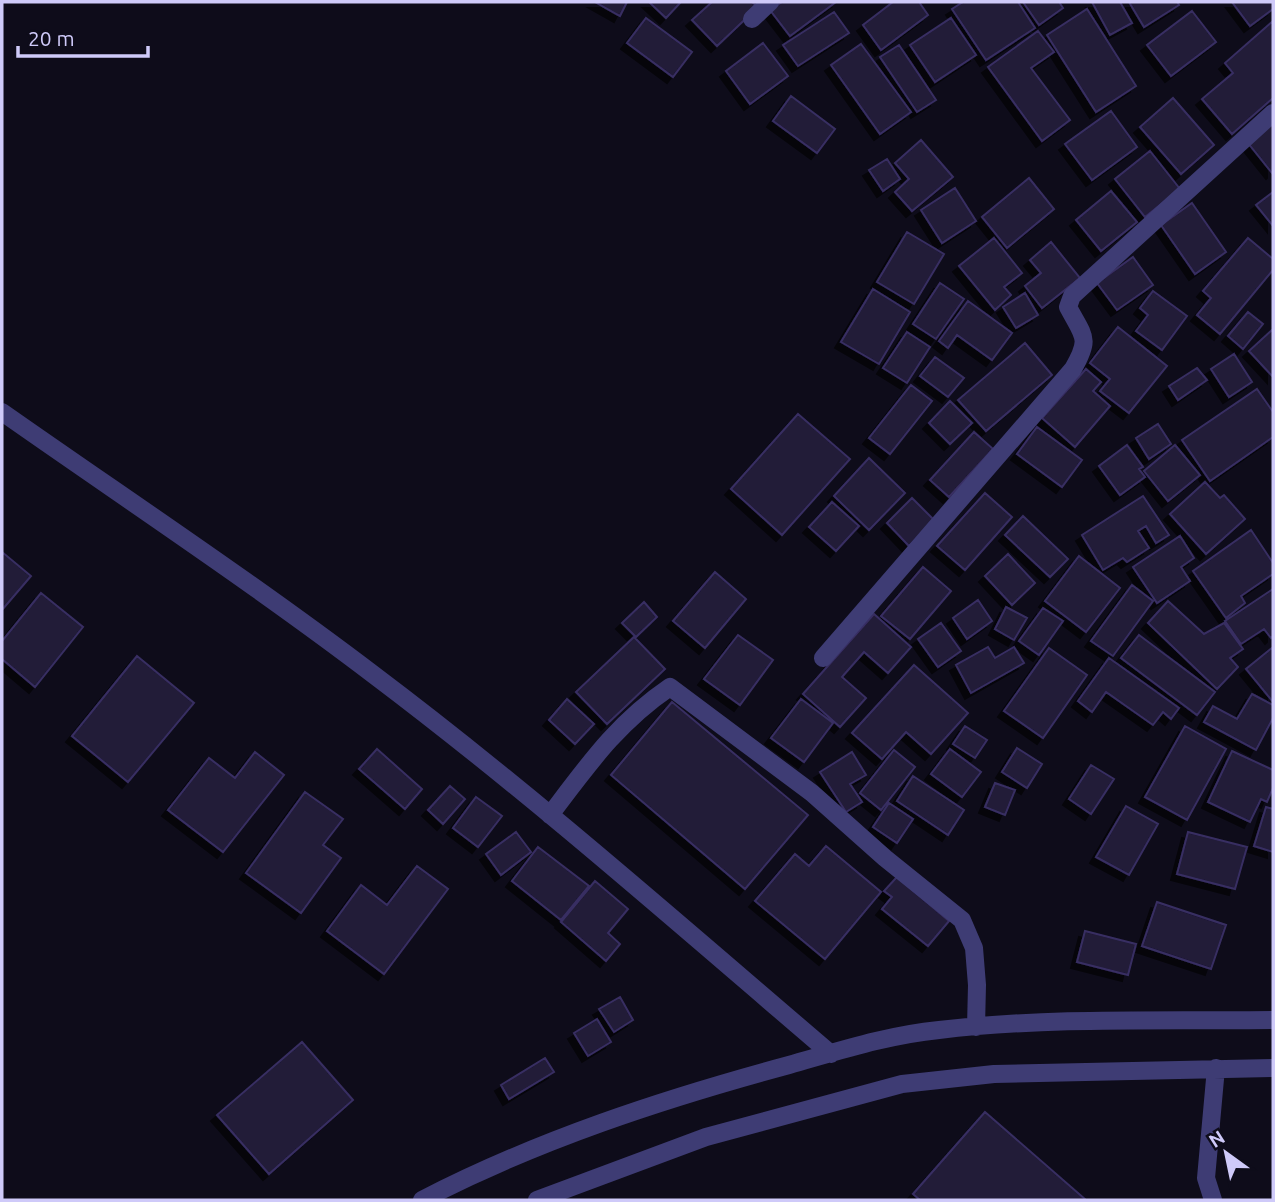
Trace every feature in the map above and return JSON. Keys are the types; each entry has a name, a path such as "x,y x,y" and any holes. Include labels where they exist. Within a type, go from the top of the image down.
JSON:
{"street":[{"path":"752,19 770,2"},
{"path":"823,658 1073,369 1083,352 1085,338 1068,307 1072,296 1273,113"},
{"path":"2,412 373,674 550,815 831,1054"},
{"path":"550,815 601,748 642,706 670,687 812,793 961,920 974,948 976,1027"},
{"path":"422,1200 472,1174 692,1091 893,1036 940,1029 1069,1022 1273,1020"},
{"path":"1213,1200 1206,1178 1216,1068"},
{"path":"537,1200 706,1137 902,1084 994,1073 1273,1068"}],"building":[{"path":"595,2 627,2 620,16"},
{"path":"649,2 681,2 666,18"},
{"path":"712,2 752,2 758,7 717,46 692,20"},
{"path":"782,2 836,2 790,36 770,10"},
{"path":"893,2 919,2 928,15 881,50 863,25"},
{"path":"963,2 1018,2 1035,28 986,60 952,9"},
{"path":"1023,2 1059,2 1063,8 1039,25"},
{"path":"1092,2 1120,2 1132,23 1110,35"},
{"path":"1129,2 1177,2 1179,5 1144,27"},
{"path":"1232,2 1273,2 1273,9 1250,26"},
{"path":"1087,9 1136,86 1096,112 1047,35"},
{"path":"1192,11 1216,42 1171,76 1147,45"},
{"path":"834,12 849,33 798,66 783,45"},
{"path":"646,18 692,52 673,77 627,43"},
{"path":"951,18 976,55 935,82 910,45"},
{"path":"1273,21 1273,98 1232,134 1202,99 1233,73 1225,63"},
{"path":"1038,31 1054,52 1031,68 1070,120 1042,141 988,67"},
{"path":"763,43 788,76 750,104 726,71"},
{"path":"861,44 911,112 880,134 831,65"},
{"path":"899,45 936,100 917,112 880,57"},
{"path":"791,96 835,129 817,153 773,121"},
{"path":"1173,98 1214,145 1181,174 1140,127"},
{"path":"1111,111 1137,147 1092,180 1065,144"},
{"path":"1273,123 1273,172 1272,173 1248,143"},
{"path":"921,140 953,177 912,211 895,192 909,179 895,163"},
{"path":"1150,151 1180,189 1145,217 1115,179"},
{"path":"887,159 900,179 883,191 869,170"},
{"path":"1029,178 1054,209 1007,248 982,217"},
{"path":"955,188 976,221 942,243 921,210"},
{"path":"1111,191 1137,222 1101,251 1076,220"},
{"path":"1273,192 1273,226 1256,205"},
{"path":"1192,203 1226,252 1195,274 1161,225"},
{"path":"907,232 944,254 914,304 877,282"},
{"path":"994,238 1022,273 1004,287 1011,295 995,310 959,266"},
{"path":"1248,238 1273,259 1273,270 1220,334 1197,315 1211,298 1203,291"},
{"path":"1051,242 1080,278 1042,308 1025,286 1041,273 1030,260"},
{"path":"1133,257 1153,285 1117,310 1097,283"},
{"path":"940,283 964,299 936,339 913,324"},
{"path":"873,289 910,312 879,364 841,342"},
{"path":"1153,291 1187,316 1162,350 1136,331 1148,315 1140,308"},
{"path":"1025,293 1038,315 1016,328 1003,307"},
{"path":"968,301 1012,333 992,360 957,335 948,348 939,341"},
{"path":"1248,312 1263,324 1243,349 1228,336"},
{"path":"1118,327 1167,366 1129,413 1100,391 1110,379 1090,363"},
{"path":"1273,329 1273,377 1249,351"},
{"path":"907,332 930,347 907,383 883,368"},
{"path":"1025,343 1052,375 986,431 958,400"},
{"path":"1234,354 1252,382 1229,397 1211,369"},
{"path":"935,357 964,378 948,397 920,376"},
{"path":"1197,368 1207,380 1178,400 1169,386"},
{"path":"1086,369 1101,382 1093,391 1110,406 1075,447 1042,418"},
{"path":"911,385 932,401 890,454 869,438"},
{"path":"1257,389 1273,412 1273,437 1210,481 1182,440"},
{"path":"950,401 972,423 950,444 929,423"},
{"path":"798,414 850,459 782,535 731,489"},
{"path":"1158,424 1171,444 1149,459 1136,438"},
{"path":"1037,427 1082,460 1062,487 1017,454"},
{"path":"974,432 993,449 949,497 930,480"},
{"path":"1127,445 1143,467 1139,469 1145,477 1120,495 1099,466"},
{"path":"1175,445 1200,475 1168,501 1144,471"},
{"path":"869,458 905,493 869,530 834,496"},
{"path":"1205,482 1220,498 1224,495 1245,519 1206,554 1170,514"},
{"path":"985,493 1012,517 965,570 937,546"},
{"path":"1143,496 1169,535 1156,543 1146,526 1138,531 1149,548 1127,562 1123,558 1103,570 1082,535"},
{"path":"912,498 935,521 909,546 887,523"},
{"path":"832,502 859,526 836,551 809,527"},
{"path":"1023,516 1068,559 1050,577 1005,535"},
{"path":"1251,530 1273,563 1273,574 1241,596 1245,603 1226,618 1193,571"},
{"path":"1180,536 1194,558 1181,567 1190,581 1157,603 1133,567"},
{"path":"2,552 31,576 2,610"},
{"path":"1008,554 1035,583 1012,605 985,576"},
{"path":"1079,556 1120,588 1086,632 1045,601"},
{"path":"923,567 951,591 910,639 881,616"},
{"path":"715,572 746,599 705,648 673,621"},
{"path":"1132,585 1153,601 1113,656 1091,641"},
{"path":"1273,589 1273,636 1271,638 1264,629 1241,644 1225,621"},
{"path":"41,593 83,627 35,687 2,659 2,641"},
{"path":"978,600 992,621 967,639 953,618"},
{"path":"1168,601 1204,634 1224,623 1243,649 1230,658 1238,667 1217,689 1148,623"},
{"path":"644,602 657,617 636,637 622,623"},
{"path":"1006,607 1027,618 1014,640 995,629"},
{"path":"1043,608 1063,621 1039,655 1019,641"},
{"path":"874,614 911,647 888,673 864,652 842,677 866,698 840,727 803,694"},
{"path":"941,623 961,651 938,667 918,639"},
{"path":"738,635 773,660 740,705 704,679"},
{"path":"1139,635 1215,692 1197,715 1121,658"},
{"path":"634,637 665,669 607,724 576,692"},
{"path":"988,647 995,658 1014,647 1024,663 971,693 956,665"},
{"path":"1273,647 1273,702 1246,669"},
{"path":"1049,648 1087,675 1043,738 1004,711"},
{"path":"137,656 194,703 128,782 72,736"},
{"path":"1109,658 1179,708 1171,719 1163,712 1153,725 1106,692 1092,712 1078,701"},
{"path":"914,665 968,713 931,754 906,732 882,759 852,733"},
{"path":"1252,694 1273,705 1273,718 1256,750 1204,722 1213,706 1237,719"},
{"path":"567,699 594,724 575,744 549,720"},
{"path":"801,699 833,723 804,762 771,738"},
{"path":"672,702 808,815 745,889 611,775"},
{"path":"965,726 987,740 975,758 953,744"},
{"path":"1185,726 1226,749 1187,820 1145,797"},
{"path":"1017,748 1042,764 1027,788 1002,772"},
{"path":"377,749 422,789 405,809 359,769"},
{"path":"950,749 981,772 962,797 931,774"},
{"path":"894,750 915,767 881,810 860,793"},
{"path":"1232,751 1273,770 1273,788 1267,802 1261,799 1250,822 1208,802"},
{"path":"255,752 284,775 223,852 168,810 209,758 235,778"},
{"path":"852,752 866,775 850,784 862,802 846,812 820,772"},
{"path":"1091,765 1114,779 1091,814 1069,799"},
{"path":"913,776 964,810 948,835 897,801"},
{"path":"995,783 1015,790 1005,815 985,807"},
{"path":"450,786 465,799 443,824 428,810"},
{"path":"305,792 343,819 323,845 341,858 301,913 246,873"},
{"path":"476,797 502,816 478,847 453,828"},
{"path":"889,803 913,819 897,843 873,827"},
{"path":"1126,806 1158,824 1129,875 1096,857"},
{"path":"1266,807 1273,809 1273,852 1254,846"},
{"path":"516,832 531,852 501,875 486,854"},
{"path":"1188,832 1247,847 1235,889 1177,874"},
{"path":"826,846 881,892 825,959 755,901 795,854 809,866"},
{"path":"538,847 589,886 561,920 512,881"},
{"path":"417,866 448,889 384,974 327,931 361,885 387,905"},
{"path":"897,877 949,921 928,946 882,909 892,897 884,891"},
{"path":"595,881 628,909 608,933 620,944 606,961 561,922"},
{"path":"1157,902 1226,925 1211,969 1142,946"},
{"path":"1085,931 1136,944 1128,975 1077,962"},
{"path":"620,997 633,1020 614,1032 599,1009"},
{"path":"597,1019 611,1042 588,1056 574,1033"},
{"path":"302,1042 353,1100 269,1174 217,1115"},
{"path":"545,1058 554,1072 509,1099 501,1085"},
{"path":"985,1112 1086,1200 920,1200 913,1194"}]}
